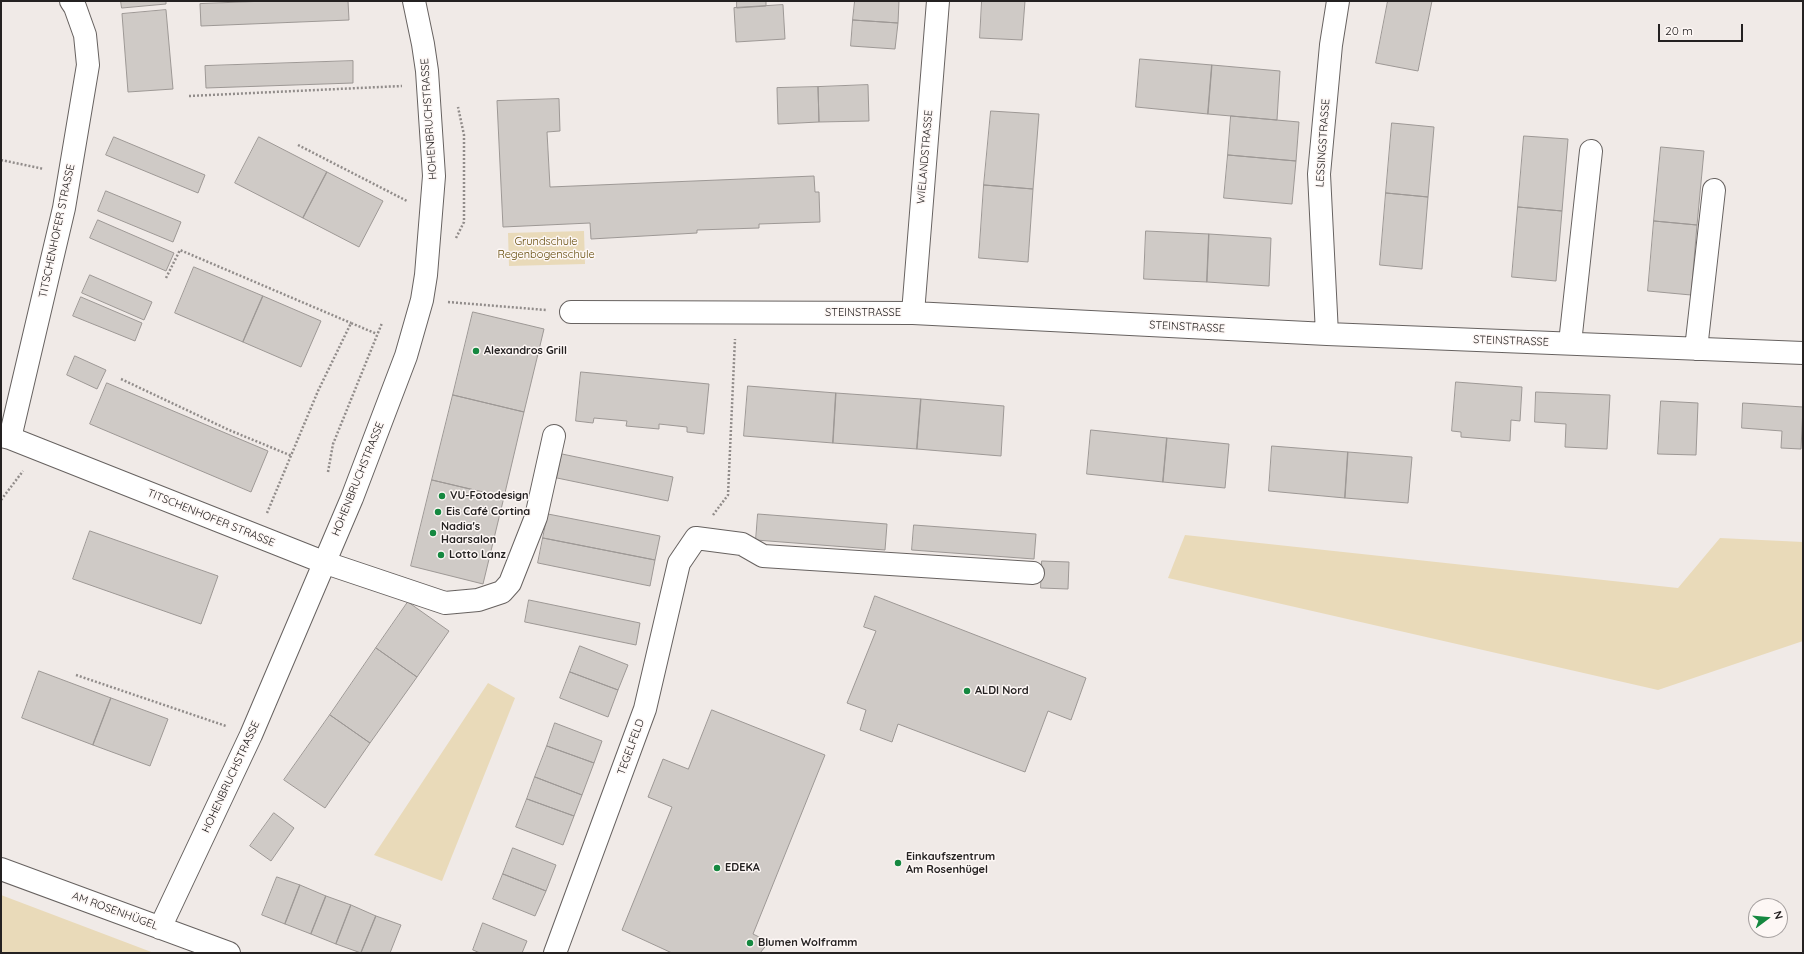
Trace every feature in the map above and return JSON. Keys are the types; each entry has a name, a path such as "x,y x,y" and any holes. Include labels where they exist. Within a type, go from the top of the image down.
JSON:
{"street":[{"name":"TITSCHENHOFER STRASSE","path":"71,1 75,7 85,35 88,65 64,208 6,437 323,562 445,603 478,600 502,592 510,583 536,517 554,436"},
{"name":"HOHENBRUCHSTRASSE","path":"160,928 251,735 323,562 352,498 406,356 422,300 432,214 434,176 427,71 414,1"},
{"name":"WIELANDSTRASSE","path":"913,313 938,1"},
{"name":"LESSINGSTRASSE","path":"1327,334 1319,174 1331,45 1338,1"},
{"path":"1570,343 1591,151"},
{"path":"1696,349 1714,190"},
{"name":"STEINSTRASSE","path":"571,312 913,313 1327,334 1803,353"},
{"path":"696,538 742,544 763,556 1033,573"},
{"name":"TEGELFELD","path":"555,953 645,709 680,563 696,538"},
{"name":"AM ROSENHÜGEL","path":"1,869 229,953"}],"path":[{"path":"189,96 404,86 403,73 427,71"},
{"path":"454,243 464,222 464,135 458,107"},
{"path":"298,145 432,214"},
{"path":"1,160 70,174"},
{"path":"166,278 180,250 377,334"},
{"path":"422,300 571,312"},
{"path":"696,538 728,495 736,312"},
{"path":"258,536 318,391 352,323"},
{"path":"328,472 333,444 382,323"},
{"path":"121,379 229,430 292,456"},
{"path":"1,500 39,450"},
{"path":"76,674 251,735"}],"green space":[{"name":"Grundschule Regenbogenschule","path":"584,231 585,264 509,266 508,233"},
{"path":"1185,535 1678,588 1720,538 1803,542 1803,641 1658,690 1168,578"},
{"path":"488,683 515,698 442,881 374,855"},
{"path":"1,895 154,953 1,953"}],"building":[{"path":"121,1 166,1 166,4 122,8"},
{"path":"267,1 348,1 349,20 201,26 200,4"},
{"path":"737,1 766,1 766,6 737,8"},
{"path":"855,1 899,1 898,23 853,20"},
{"path":"982,1 1025,1 1022,40 980,38"},
{"path":"1388,1 1432,1 1418,71 1376,63"},
{"path":"783,5 785,39 736,42 734,8"},
{"path":"166,10 173,89 128,92 122,14"},
{"path":"853,20 898,23 895,49 851,46"},
{"path":"1140,59 1212,65 1208,114 1136,107"},
{"path":"353,61 353,83 206,88 205,66"},
{"path":"1212,65 1280,71 1277,120 1208,114"},
{"path":"868,85 869,121 819,122 818,87"},
{"path":"818,87 819,122 778,124 777,88"},
{"path":"559,99 560,131 547,132 550,187 814,176 815,192 819,192 820,222 759,224 759,228 697,230 697,233 591,239 590,223 503,227 497,101"},
{"path":"991,111 1039,114 1033,189 984,185"},
{"path":"1231,116 1299,122 1296,161 1228,155"},
{"path":"1392,123 1434,127 1428,197 1386,193"},
{"path":"1524,136 1568,139 1562,211 1518,207"},
{"path":"114,137 205,175 198,193 106,155"},
{"path":"259,137 327,172 303,218 235,183"},
{"path":"1661,147 1704,151 1697,225 1654,221"},
{"path":"1228,155 1296,161 1292,204 1224,198"},
{"path":"327,172 383,201 359,247 303,218"},
{"path":"984,185 1033,189 1028,262 979,258"},
{"path":"106,191 181,222 173,242 98,211"},
{"path":"1386,193 1428,197 1422,269 1380,265"},
{"path":"1518,207 1562,211 1556,281 1512,277"},
{"path":"98,220 174,253 166,271 90,238"},
{"path":"1654,221 1697,225 1691,295 1648,291"},
{"path":"1146,231 1209,234 1207,282 1144,279"},
{"path":"1209,234 1271,238 1269,286 1207,282"},
{"path":"194,267 263,296 243,342 175,313"},
{"path":"90,275 152,302 144,320 82,293"},
{"path":"263,296 321,321 301,367 243,342"},
{"path":"81,297 142,323 135,341 73,316"},
{"path":"473,312 544,329 524,412 453,395"},
{"path":"75,356 106,370 97,389 67,375"},
{"path":"581,372 709,384 704,434 687,432 687,427 659,424 659,429 626,426 627,421 594,418 593,423 576,421"},
{"path":"1456,382 1522,387 1520,421 1511,420 1510,441 1461,437 1461,432 1452,431"},
{"path":"107,383 268,451 251,492 90,424"},
{"path":"748,386 836,393 833,443 744,436"},
{"path":"1536,392 1610,395 1607,449 1565,447 1566,424 1535,422"},
{"path":"836,393 921,399 917,449 833,443"},
{"path":"453,395 524,412 504,497 432,480"},
{"path":"921,399 1004,406 1001,456 917,449"},
{"path":"1661,401 1698,403 1696,455 1658,454"},
{"path":"1743,403 1803,407 1801,449 1781,448 1782,431 1742,428"},
{"path":"1091,430 1167,438 1163,482 1087,474"},
{"path":"1167,438 1229,444 1225,488 1163,482"},
{"path":"1272,446 1348,452 1345,498 1269,491"},
{"path":"1348,452 1412,457 1408,503 1345,498"},
{"path":"562,454 673,477 668,501 557,478"},
{"path":"432,480 504,497 483,584 411,566"},
{"path":"548,514 660,536 655,560 543,538"},
{"path":"758,514 887,524 885,550 756,540"},
{"path":"914,525 1036,534 1034,559 912,550"},
{"path":"90,531 218,576 201,624 73,579"},
{"path":"543,538 655,560 650,586 538,563"},
{"path":"1042,561 1069,562 1068,589 1041,588"},
{"name":"ALDI Nord","path":"875,596 1086,678 1071,720 1048,711 1025,772 898,724 892,742 860,730 866,710 847,703 876,631 864,627"},
{"path":"529,600 640,623 636,645 525,622"},
{"path":"408,602 449,631 417,677 376,648"},
{"path":"580,646 628,665 618,690 570,672"},
{"path":"376,648 417,677 370,743 330,715"},
{"path":"39,671 111,698 93,745 22,718"},
{"path":"570,672 618,690 608,717 560,698"},
{"path":"111,698 168,719 150,766 93,745"},
{"path":"712,710 825,755 753,934 769,942 760,953 672,953 622,930 672,807 648,797 663,759 688,769"},
{"path":"330,715 370,743 325,808 284,780"},
{"path":"555,723 602,741 594,763 547,746"},
{"path":"547,746 594,763 582,795 535,777"},
{"path":"535,777 582,795 574,816 527,799"},
{"path":"527,799 574,816 563,845 516,827"},
{"path":"274,813 294,828 271,861 250,846"},
{"path":"513,848 556,865 546,891 503,874"},
{"path":"503,874 546,891 535,916 493,899"},
{"path":"277,877 300,885 285,924 262,915"},
{"path":"300,885 326,896 311,934 285,924"},
{"path":"326,896 351,905 336,944 311,934"},
{"path":"351,905 376,916 361,953 336,944"},
{"path":"376,916 401,925 390,953 361,953"},
{"path":"483,923 527,941 522,953 480,953 473,950"}],"place":[{"name":"Alexandros Grill","path":"476,351"},
{"name":"VU-Fotodesign","path":"442,496"},
{"name":"Eis Café Cortina","path":"438,512"},
{"name":"Nadia's Haarsalon","path":"433,533"},
{"name":"Lotto Lanz","path":"441,555"},
{"name":"ALDI Nord","path":"967,691"},
{"name":"Einkaufszentrum Am Rosenhügel","path":"898,863"},
{"name":"EDEKA","path":"717,868"},
{"name":"Blumen Wolframm","path":"750,943"}]}
